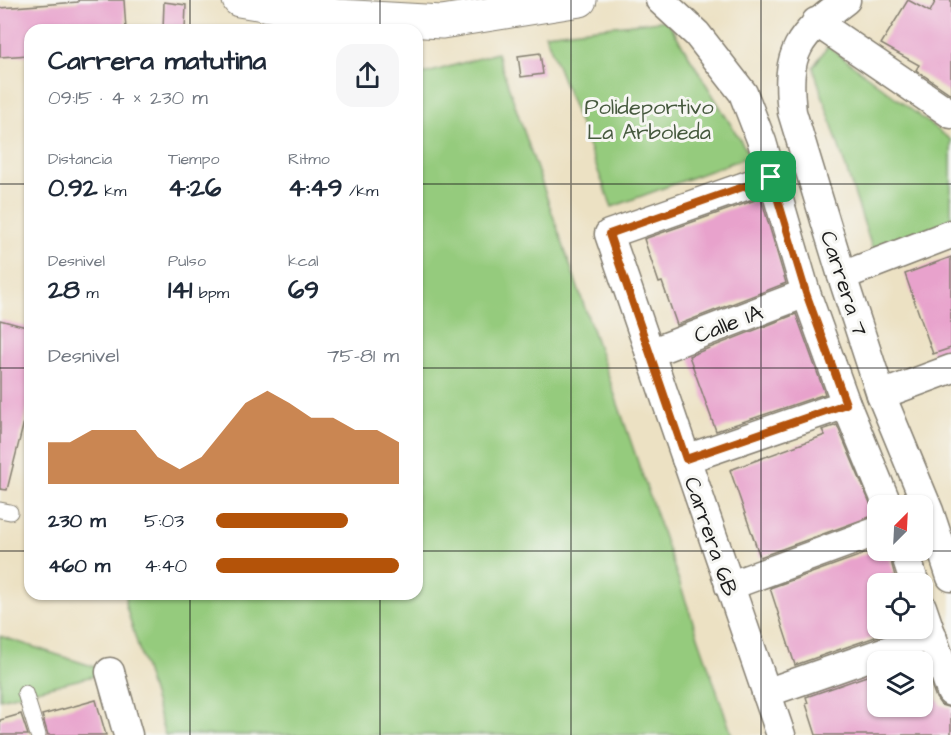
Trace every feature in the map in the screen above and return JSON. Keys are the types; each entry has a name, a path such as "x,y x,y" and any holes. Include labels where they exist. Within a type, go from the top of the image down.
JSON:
{"main road":[{"path":"239,0 336,16 442,22 580,0"}],"street":[{"name":"Carrera 7","path":"660,0 697,34 743,93 757,128 806,293 846,404 883,495"},
{"name":"Carrera 7","path":"846,0 816,22 798,46 791,63 789,86 792,112 842,276 882,395 940,507 951,578"},
{"path":"816,22 951,114"},
{"name":"Carrera 6B","path":"771,177 609,234 781,735"},
{"path":"842,276 951,234"},
{"name":"Calle 1A","path":"650,353 806,293"},
{"path":"882,395 951,369"},
{"path":"686,459 846,404"},
{"path":"729,586 867,535"},
{"path":"933,638 951,692"},
{"path":"766,693 921,639"},
{"path":"110,672 128,735"}],"lane":[{"path":"25,693 38,735"}],"green space":[{"name":"Polideportivo La Arboleda","path":"667,20 750,156 612,207 545,34"},
{"path":"828,46 951,140 951,223 874,254 813,67"},
{"path":"497,53 732,735 165,735 126,600 423,600 423,74"},
{"path":"0,636 110,672 0,699"}],"building":[{"path":"78,0 124,0 126,24 24,24 24,55 0,57 0,8 78,2"},
{"path":"908,0 930,12 936,0 951,0 951,94 916,70 919,65 881,44"},
{"path":"164,2 186,5 185,24 163,24"},
{"path":"540,53 543,74 521,77 518,56"},
{"path":"761,198 786,283 677,325 644,239"},
{"path":"951,257 951,348 933,354 905,274"},
{"path":"796,314 825,394 716,431 689,356"},
{"path":"0,320 24,326 24,422 7,490 0,489"},
{"path":"837,425 867,496 867,518 760,557 730,470 825,435 822,430"},
{"path":"867,553 867,561 891,561 894,573 867,573 867,639 869,639 795,665 770,588"},
{"path":"867,676 867,717 933,717 933,690 941,705 951,708 951,735 816,735 806,697"},
{"path":"96,700 106,735 48,735 42,715"},
{"path":"21,714 28,735 0,735 0,720"}],"route":[{"path":"771,177 806,293 846,404 686,459 609,234 771,177"}]}
